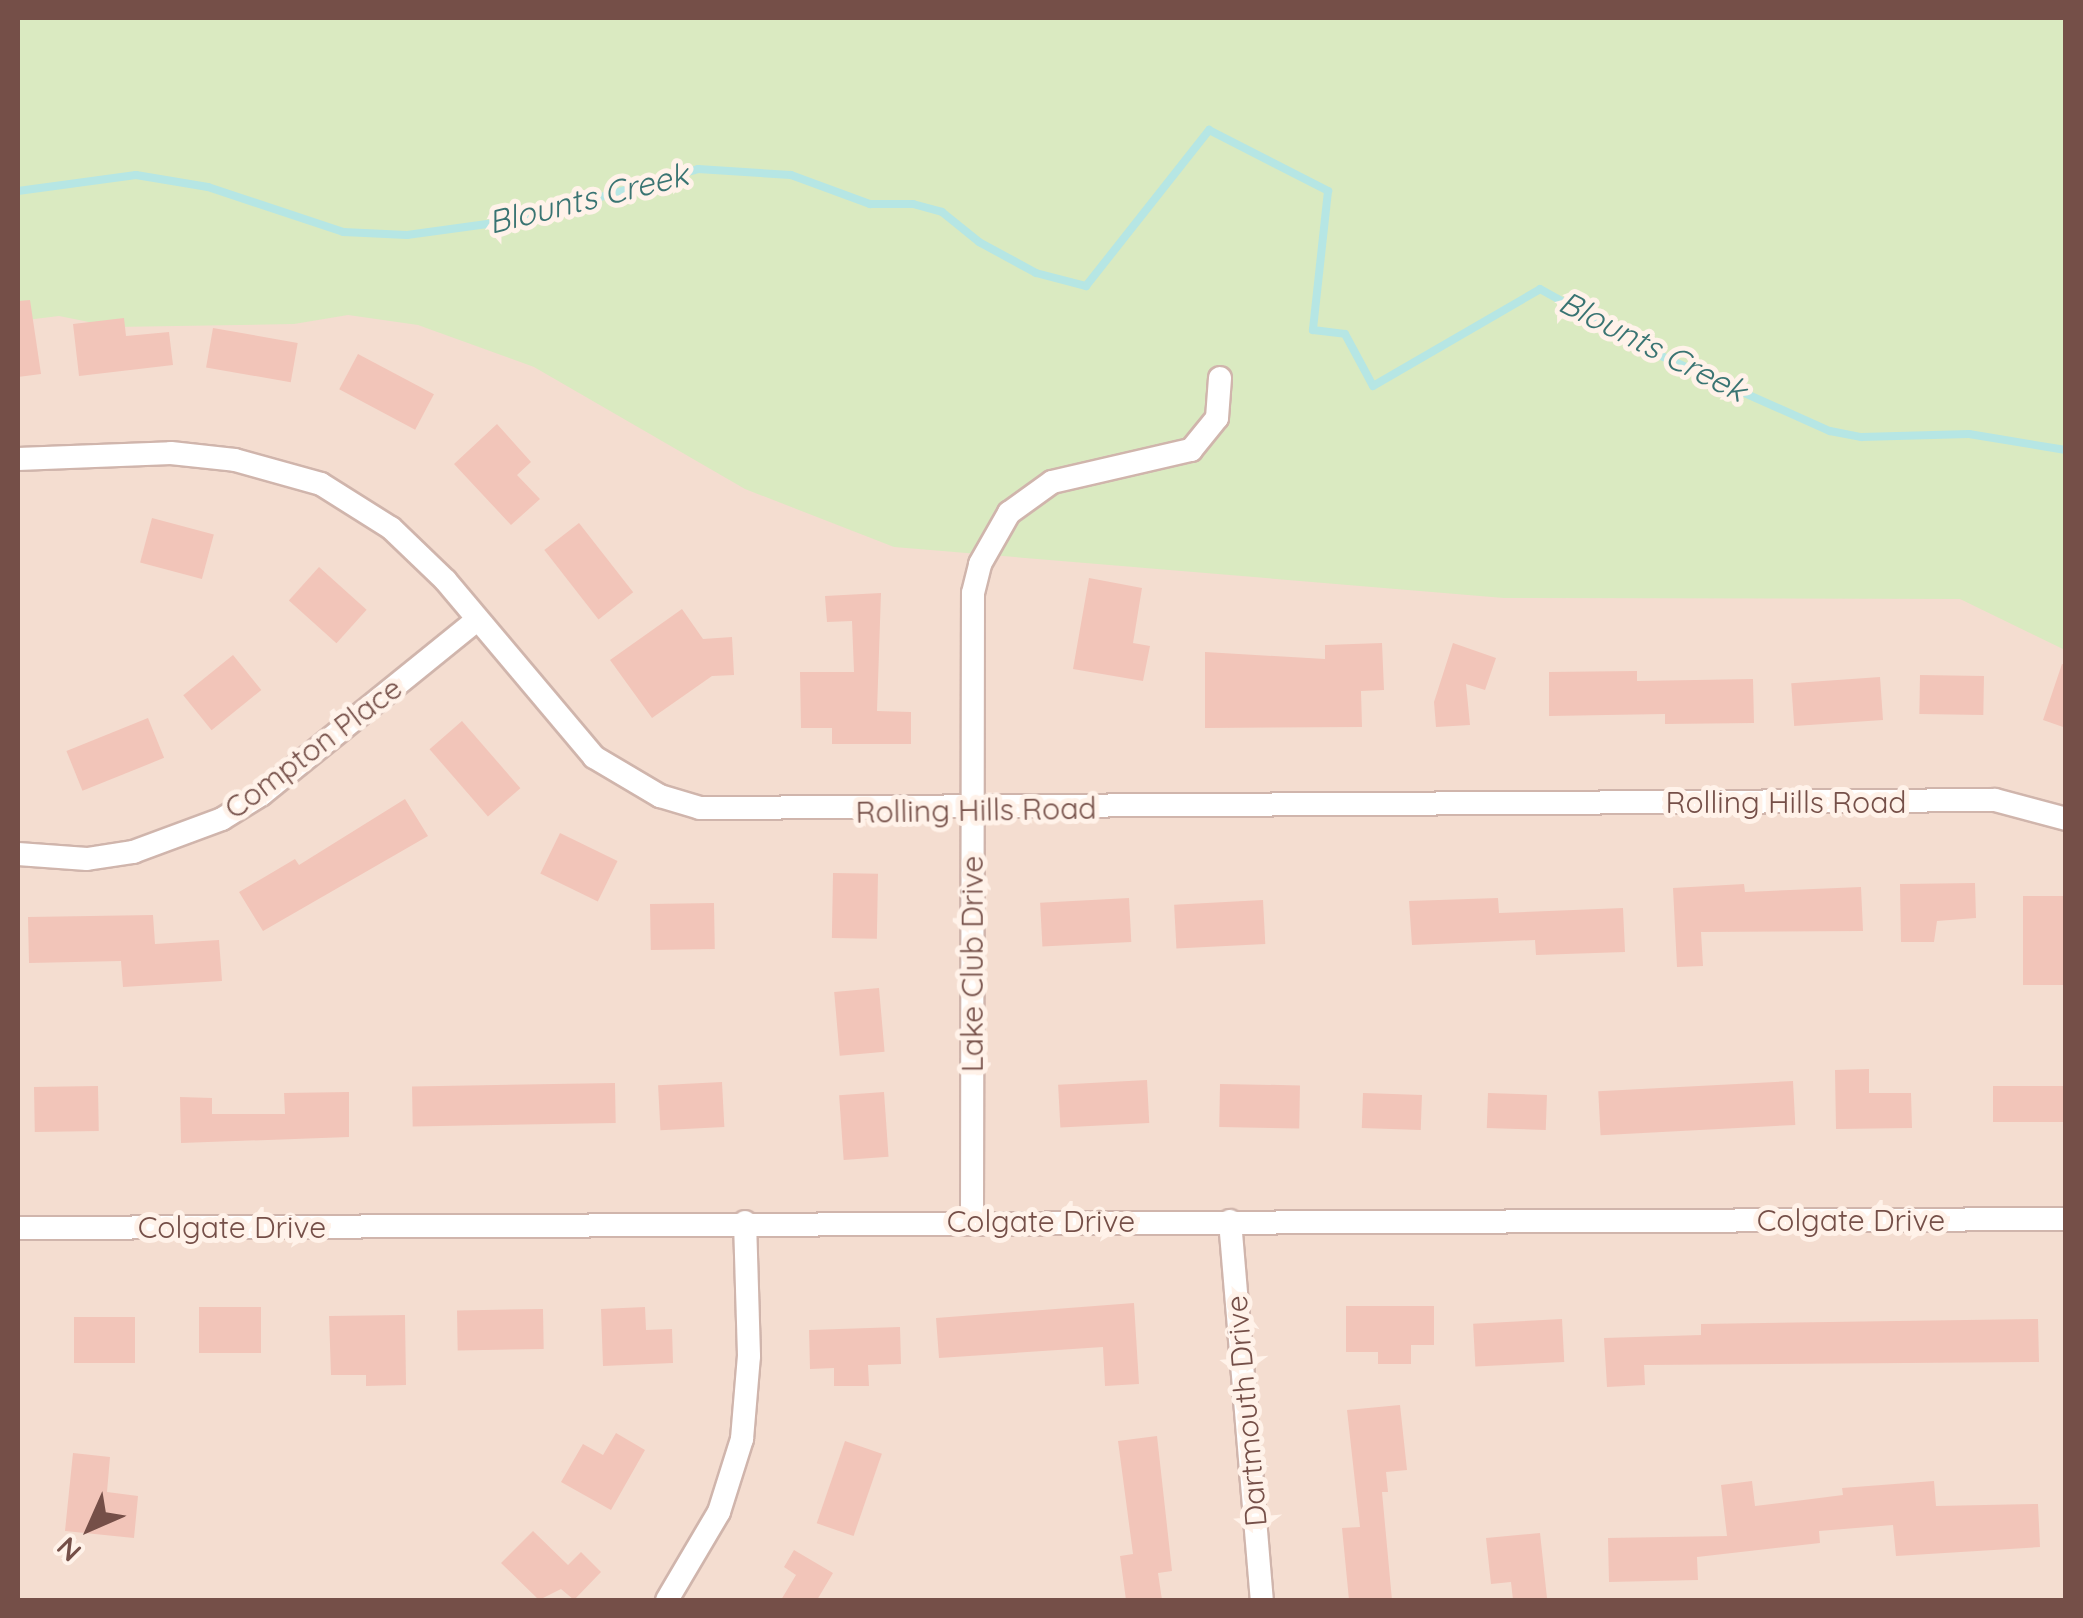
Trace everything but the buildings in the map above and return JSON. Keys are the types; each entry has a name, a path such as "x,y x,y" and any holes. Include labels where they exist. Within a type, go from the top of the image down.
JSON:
{"street":[{"name":"Lake Club Drive","path":"972,1221 973,593 992,537 1009,513 1052,482 1191,450 1217,418 1220,378"},
{"name":"Rolling Hills Road","path":"18,459 171,453 294,475 391,528 477,620 568,733 623,778 660,796 736,812 1995,800 2066,819"},
{"name":"Compton Place","path":"18,854 87,859 134,852 222,819 262,794 477,620"},
{"name":"Colgate Drive","path":"18,1228 2066,1218"},
{"name":"Dartmouth Drive","path":"1230,1221 1262,1600"},
{"path":"667,1600 719,1512 742,1439 749,1356 744,1222"}],"shaded area":[{"path":"68,259 2065,590 2065,1600 18,1600 18,265"}],"green space":[{"path":"18,18 2065,18 2065,650 1960,599 1504,598 894,547 745,489 534,367 418,325 348,315 294,324 114,327 59,316 18,321"}],"waterway":[{"name":"Blounts Creek","path":"18,191 136,175 208,187 343,232 407,235 524,219 698,169 791,175 870,204 913,204 942,212 979,242 1036,273 1086,286 1209,130 1328,191 1313,330 1345,334 1373,386 1540,289 1659,355 1830,431 1861,437 1969,434 2066,450"}]}
